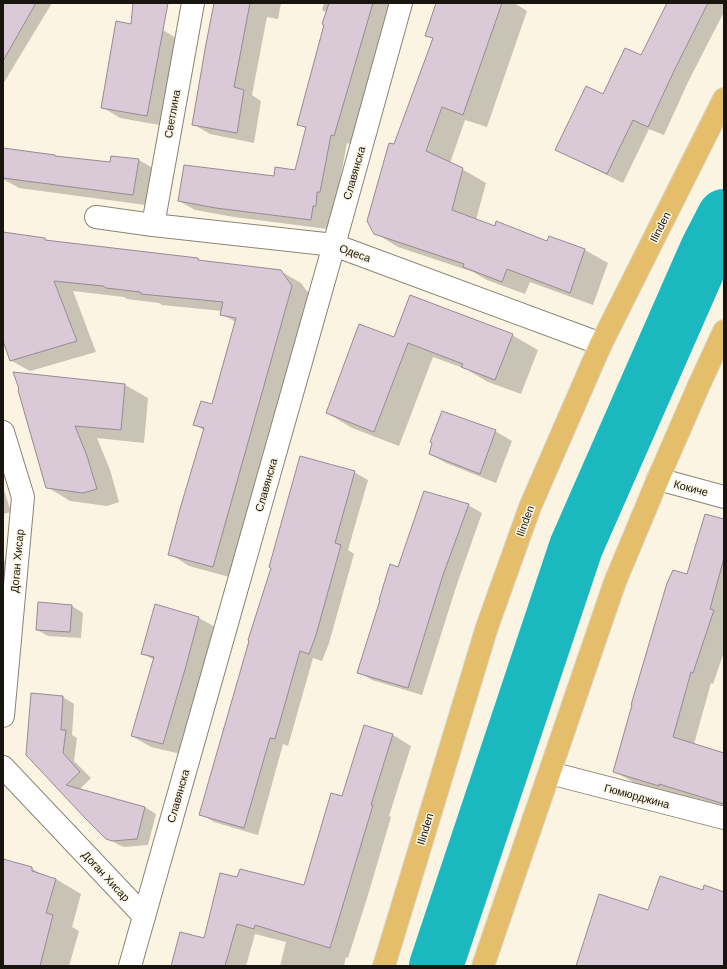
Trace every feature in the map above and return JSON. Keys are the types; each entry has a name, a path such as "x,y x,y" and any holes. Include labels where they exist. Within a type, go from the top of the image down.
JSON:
{"main road":[{"name":"Ilinden","path":"384,966 487,626 530,507 601,344 724,99"},
{"path":"484,966 615,582 658,479 724,331"}],"street":[{"name":"Светлина","path":"152,224 193,3"},
{"name":"Славянска","path":"130,966 401,3"},
{"name":"Одеса","path":"96,217 334,245 601,344"},
{"name":"Доган Хисар","path":"3,432 23,497 3,716"},
{"name":"Кокиче","path":"658,479 724,497"},
{"name":"Доган Хисар","path":"3,767 144,916"},
{"name":"Гюмюрджина","path":"550,772 724,818"}],"building":[{"path":"3,3 36,3 3,61"},
{"path":"133,3 168,3 147,116 101,108 116,21 131,24"},
{"path":"214,3 250,3 234,87 244,90 237,133 192,125"},
{"path":"329,3 373,3 334,136 331,135 320,192 317,192 316,206 313,206 311,220 216,208 178,201 184,165 274,176 275,167 295,170 306,127 297,125 324,25 322,24"},
{"path":"436,3 502,3 463,115 442,107 426,151 463,168 452,210 495,226 496,221 547,241 549,236 585,249 570,293 507,269 502,282 463,267 464,264 374,234 367,221 389,143 394,144 433,38 425,36"},
{"path":"667,3 708,3 648,127 633,120 607,174 555,150 586,86 603,94 625,48 641,55"},
{"path":"3,148 110,162 111,156 139,159 133,195 3,178"},
{"path":"3,232 45,238 45,240 198,258 198,260 281,270 292,286 213,567 168,555 204,428 193,425 201,401 212,404 236,318 220,315 223,302 141,294 140,292 106,288 103,286 54,281 77,341 10,361 3,341"},
{"path":"410,295 513,334 495,380 461,367 463,364 408,343 374,432 326,413 359,324 394,337"},
{"path":"13,372 125,384 121,430 75,426 87,456 97,489 83,493 46,488"},
{"path":"442,411 496,430 480,474 429,454 432,443 430,442"},
{"path":"300,456 355,471 335,543 341,545 316,635 309,654 300,651 275,739 270,738 244,828 199,815 249,641 248,640 271,568 269,567"},
{"path":"424,491 469,504 443,575 408,688 357,673 390,564 398,567"},
{"path":"705,514 724,519 724,558 710,609 714,610 693,673 691,672 673,737 724,753 724,804 659,784 659,786 613,772 667,583 673,570 687,574"},
{"path":"38,602 72,605 70,632 36,630"},
{"path":"155,604 199,617 163,744 131,736 154,657 141,654"},
{"path":"31,693 63,696 61,730 66,730 63,753 80,772 66,785 145,807 137,839 112,841 106,839 26,755"},
{"path":"364,725 393,734 330,948 255,925 254,929 237,924 225,966 171,966 180,932 204,938 220,873 237,877 240,869 304,885 331,793 342,796"},
{"path":"3,859 32,867 32,871 56,879 46,913 53,915 40,966 3,966"},
{"path":"660,876 703,890 704,885 724,892 724,966 576,966 599,894 648,910"}],"waterway":[{"path":"436,966 576,547 707,249 724,216"}]}
